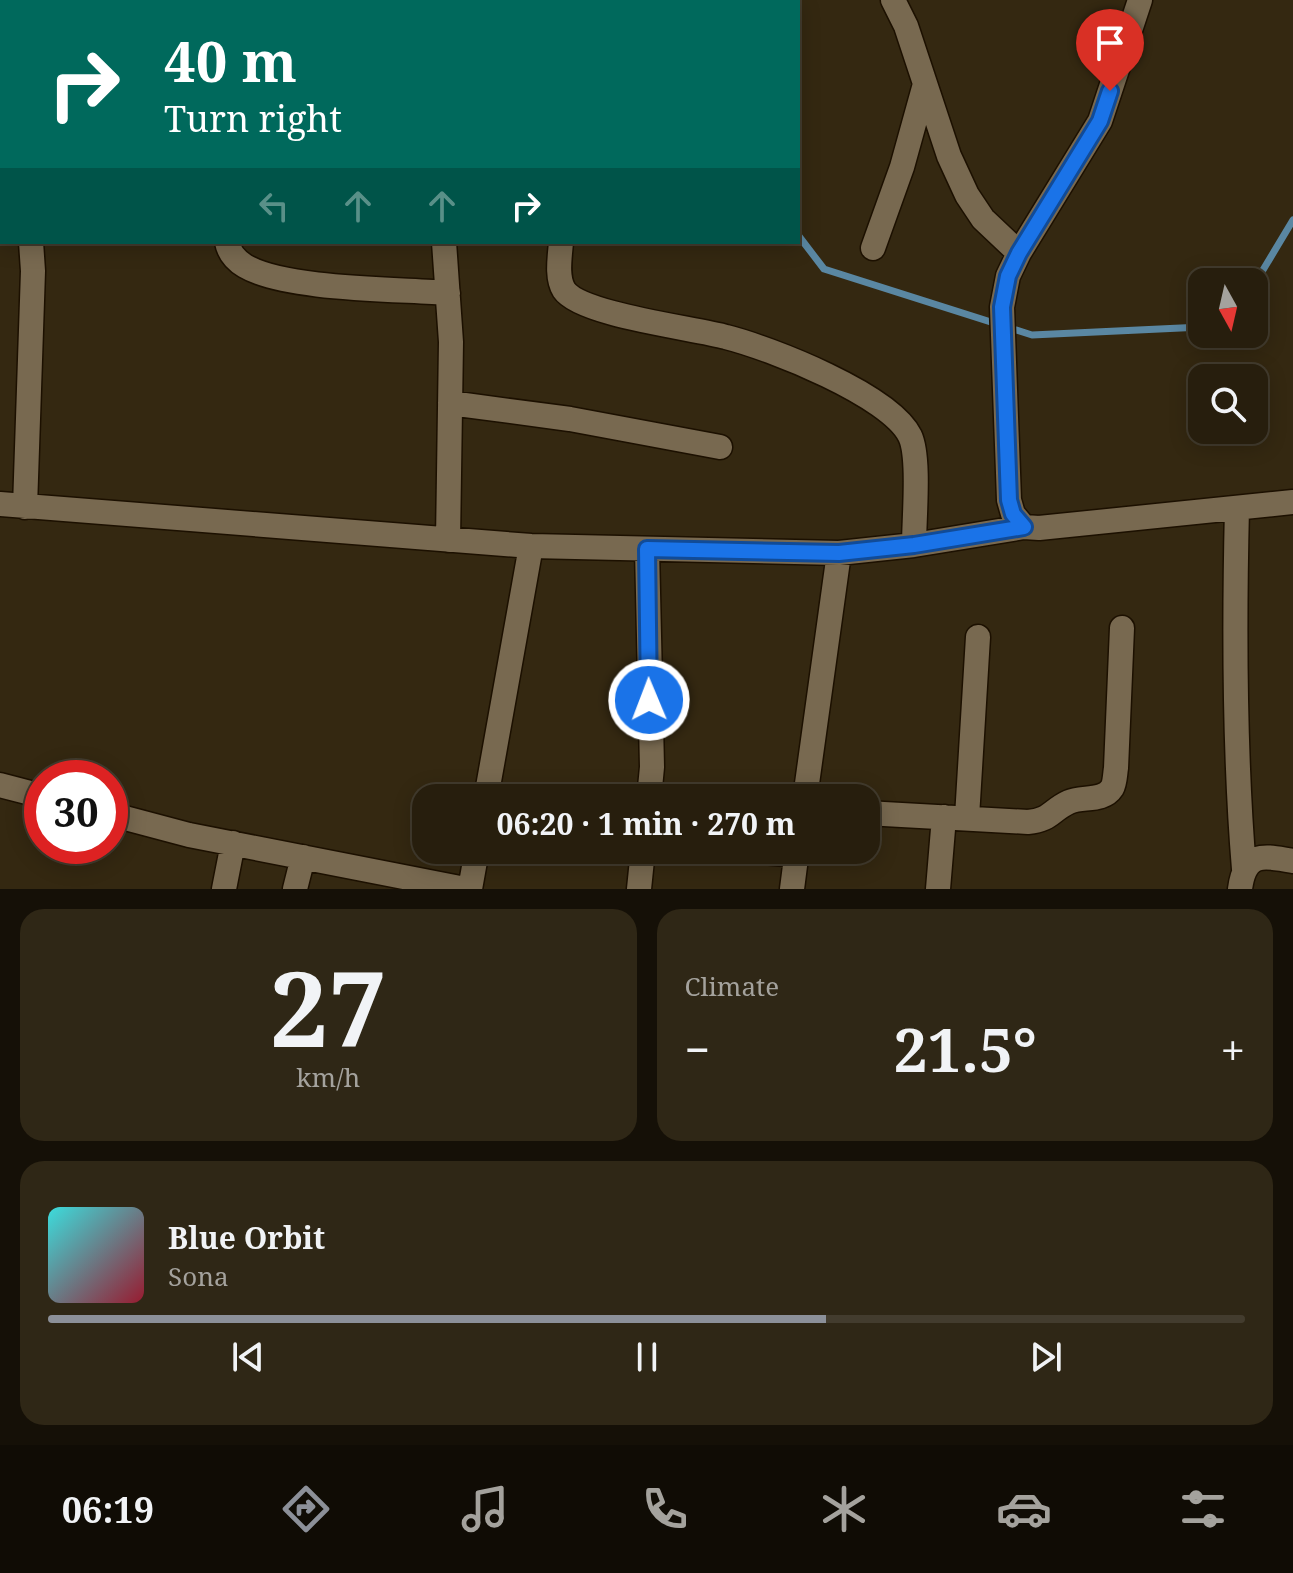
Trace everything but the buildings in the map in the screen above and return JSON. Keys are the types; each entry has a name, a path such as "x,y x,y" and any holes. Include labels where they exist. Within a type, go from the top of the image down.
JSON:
{"street":[{"path":"893,0 906,26 949,156 967,195 983,219 1019,253"},
{"path":"1024,527 1013,514 1009,500 1002,307 1008,276 1100,121 1140,0"},
{"path":"873,248 902,167 925,84"},
{"path":"25,507 33,271 31,244"},
{"path":"228,244 231,253 245,266 286,279 448,293"},
{"path":"444,244 450,403 448,540"},
{"path":"561,244 560,280 571,297 627,316 726,337 772,352 877,402 902,424 911,439 914,459 914,545"},
{"path":"450,403 570,419 720,447"},
{"path":"0,504 531,546 839,553 914,545 1024,527 1293,502"},
{"path":"1237,508 1234,660 1242,879"},
{"path":"488,784 531,546"},
{"path":"647,549 650,784"},
{"path":"807,784 839,553"},
{"path":"880,814 1042,821 1070,801 1104,795 1112,787 1116,768 1122,628"},
{"path":"938,889 955,817 978,637"},
{"path":"0,785 24,791"},
{"path":"128,818 233,843 468,889 474,864"},
{"path":"224,889 233,843"},
{"path":"1242,879 1253,859 1267,856 1293,861"},
{"path":"295,889 303,857"},
{"path":"639,889 642,864"},
{"path":"792,889 795,864"}],"waterway":[{"path":"1264,268 1293,220"},
{"path":"800,238 824,269 1032,335 1188,328"}],"route":[{"path":"649,700 647,549 839,553 914,545 1024,527 1013,514 1009,500 1002,307 1008,276 1100,121 1110,91"}]}
